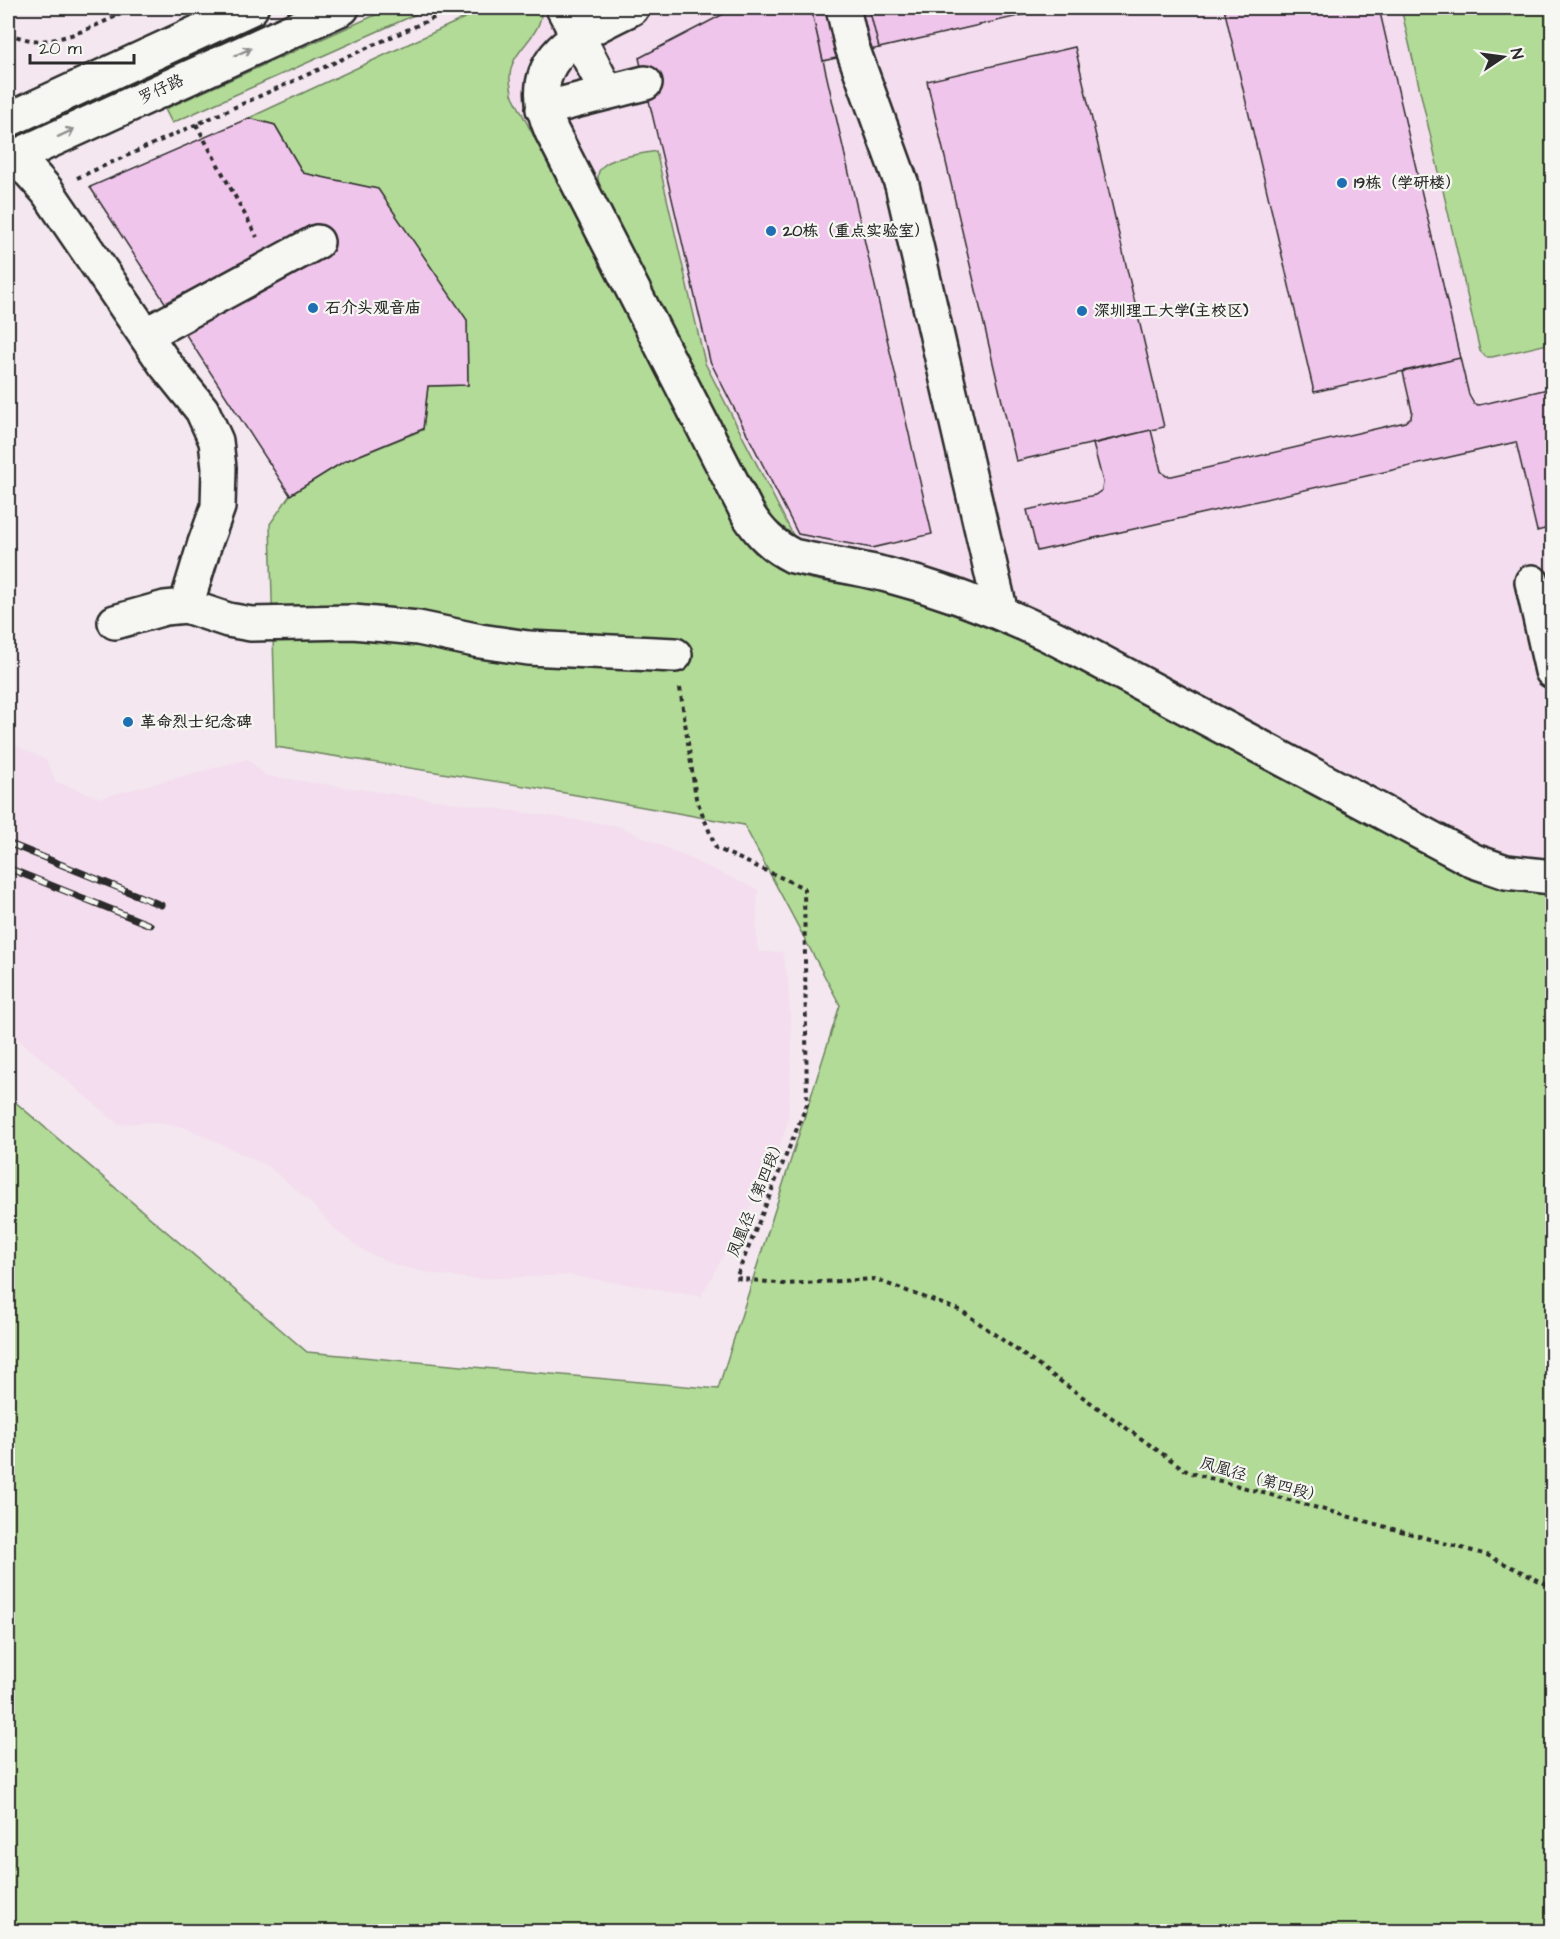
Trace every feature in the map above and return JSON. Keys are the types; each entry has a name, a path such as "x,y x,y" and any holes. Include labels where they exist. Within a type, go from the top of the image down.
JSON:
{"street":[{"path":"8,120 251,8"},
{"name":"罗仔路","path":"9,155 342,8"},
{"path":"571,21 632,8"},
{"path":"843,8 852,47 902,185 1001,614"},
{"path":"571,21 607,92"},
{"path":"571,21 544,81 543,109 552,132 749,516 763,536 793,556 903,579 955,595 1001,614 1075,648 1474,861 1506,872 1552,877"},
{"path":"543,109 645,83"},
{"path":"9,155 42,183 165,364 202,410 216,441 219,468 218,507 186,606"},
{"path":"145,335 317,242"},
{"path":"1532,582 1552,671"},
{"path":"115,622 165,608 186,606 228,620 251,624 353,622 418,628 480,642 528,648 675,655"}],"path":[{"path":"8,33 32,40 58,39 135,8"},
{"path":"71,181 456,8"},
{"path":"196,124 272,266"},
{"name":"凤凰径（第四段）","path":"675,655 696,798 717,848 804,888 807,1104 736,1278 783,1284 874,1279 962,1311 1188,1472 1487,1555 1552,1587"}],"shaded area":[{"name":"深圳理工大学(主校区)","path":"486,8 1552,8 1552,937 790,634 462,18"},
{"path":"8,742 46,760 56,782 100,798 248,759 266,776 619,826 758,890 756,927 758,952 782,952 788,981 792,1046 788,1121 774,1164 701,1296 569,1275 477,1279 434,1274 395,1265 366,1252 337,1231 307,1199 268,1166 185,1127 153,1122 118,1124 8,1030"}],"green space":[{"path":"391,8 430,8 172,123 165,109"},
{"path":"486,8 541,8 537,28 514,60 510,80 512,94 732,522 748,545 768,563 795,575 892,595 958,616 1001,633 1043,652 1473,880 1510,891 1552,895 1552,1931 8,1931 8,1096 307,1352 718,1389 840,1005 744,825 537,788 276,747 270,524 290,495 343,462 423,430 428,386 468,385 467,320 303,173 275,125 249,118"},
{"path":"1401,8 1552,8 1552,343 1492,357 1486,357 1480,351"},
{"path":"656,151 705,363 793,535 774,520 763,503 599,184 599,172 607,163"}],"building":[{"name":"20栋（重点实验室）","path":"735,8 811,8 932,534 872,548 798,534 710,361 639,58"},
{"path":"811,8 869,8 879,48 823,61"},
{"path":"869,8 1053,8 879,48"},
{"name":"19栋（学研楼）","path":"1224,8 1379,8 1460,358 1314,392"},
{"path":"1075,47 1164,427 1016,461 927,81"},
{"name":"石介头观音庙","path":"249,118 275,125 303,173 378,189 467,320 468,385 428,386 423,429 343,462 290,495 90,187"},
{"path":"1460,358 1469,395 1474,404 1479,405 1552,388 1552,527 1537,531 1516,442 1037,551 1027,510 1095,495 1102,490 1103,482 1093,444 1151,430 1161,471 1166,476 1172,476 1405,422 1411,417 1412,411 1403,372"}],"railway":[{"path":"8,843 161,905"},
{"path":"8,868 150,925"}],"place":[{"name":"19栋（学研楼）","path":"1342,183"},
{"name":"20栋（重点实验室）","path":"771,231"},
{"name":"石介头观音庙","path":"313,308"},
{"name":"深圳理工大学(主校区)","path":"1082,311"},
{"name":"革命烈士纪念碑","path":"128,722"}]}
